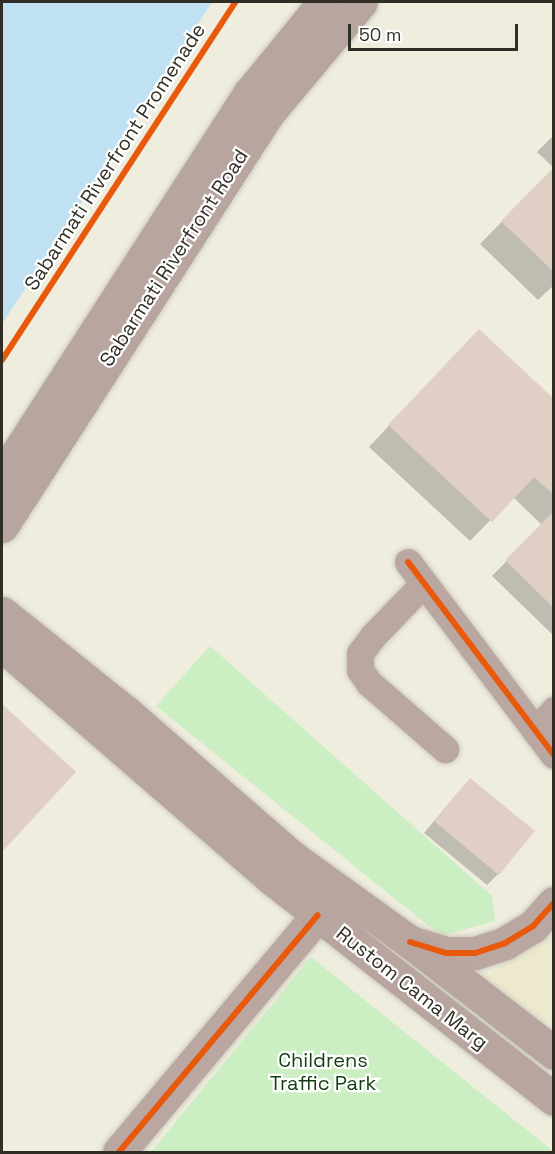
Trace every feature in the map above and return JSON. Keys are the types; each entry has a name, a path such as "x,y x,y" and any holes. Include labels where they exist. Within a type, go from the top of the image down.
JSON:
{"main road":[{"path":"2,477 249,94 324,2"},
{"name":"Sabarmati Riverfront Road","path":"2,526 269,112 361,2"},
{"path":"2,613 117,724"},
{"path":"2,645 117,724"},
{"name":"Rustom Cama Marg","path":"117,724 271,878 554,1099"},
{"name":"Rustom Cama Marg","path":"117,724 292,857 410,942 554,1053"}],"street":[{"path":"408,562 554,754"},
{"path":"423,584 373,636 360,653 360,670 369,683 445,749"},
{"path":"535,730 554,710"},
{"path":"410,942 446,953 475,953 505,943 533,926 554,903"},
{"path":"119,1152 318,915"}],"shaded area":[{"path":"553,933 553,1025 538,1018 481,980 545,934"}],"green space":[{"path":"210,646 492,896 495,921 441,936 156,706"},
{"name":"Childrens Traffic Park","path":"311,957 553,1151 553,1152 151,1152"}],"water":[{"path":"2,2 212,2 2,324"}],"building":[{"path":"554,167 554,272 501,221"},
{"path":"479,329 554,399 554,495 534,477 492,522 388,425"},
{"path":"554,511 554,608 505,560"},
{"path":"2,704 76,772 2,852"},
{"path":"470,778 535,831 499,875 434,821"}],"cycle path":[{"name":"Sabarmati Riverfront Promenade","path":"2,360 235,2"},
{"path":"408,562 554,755"},
{"path":"410,942 446,953 475,953 505,943 533,926 554,903"},
{"path":"119,1152 318,915"}]}
